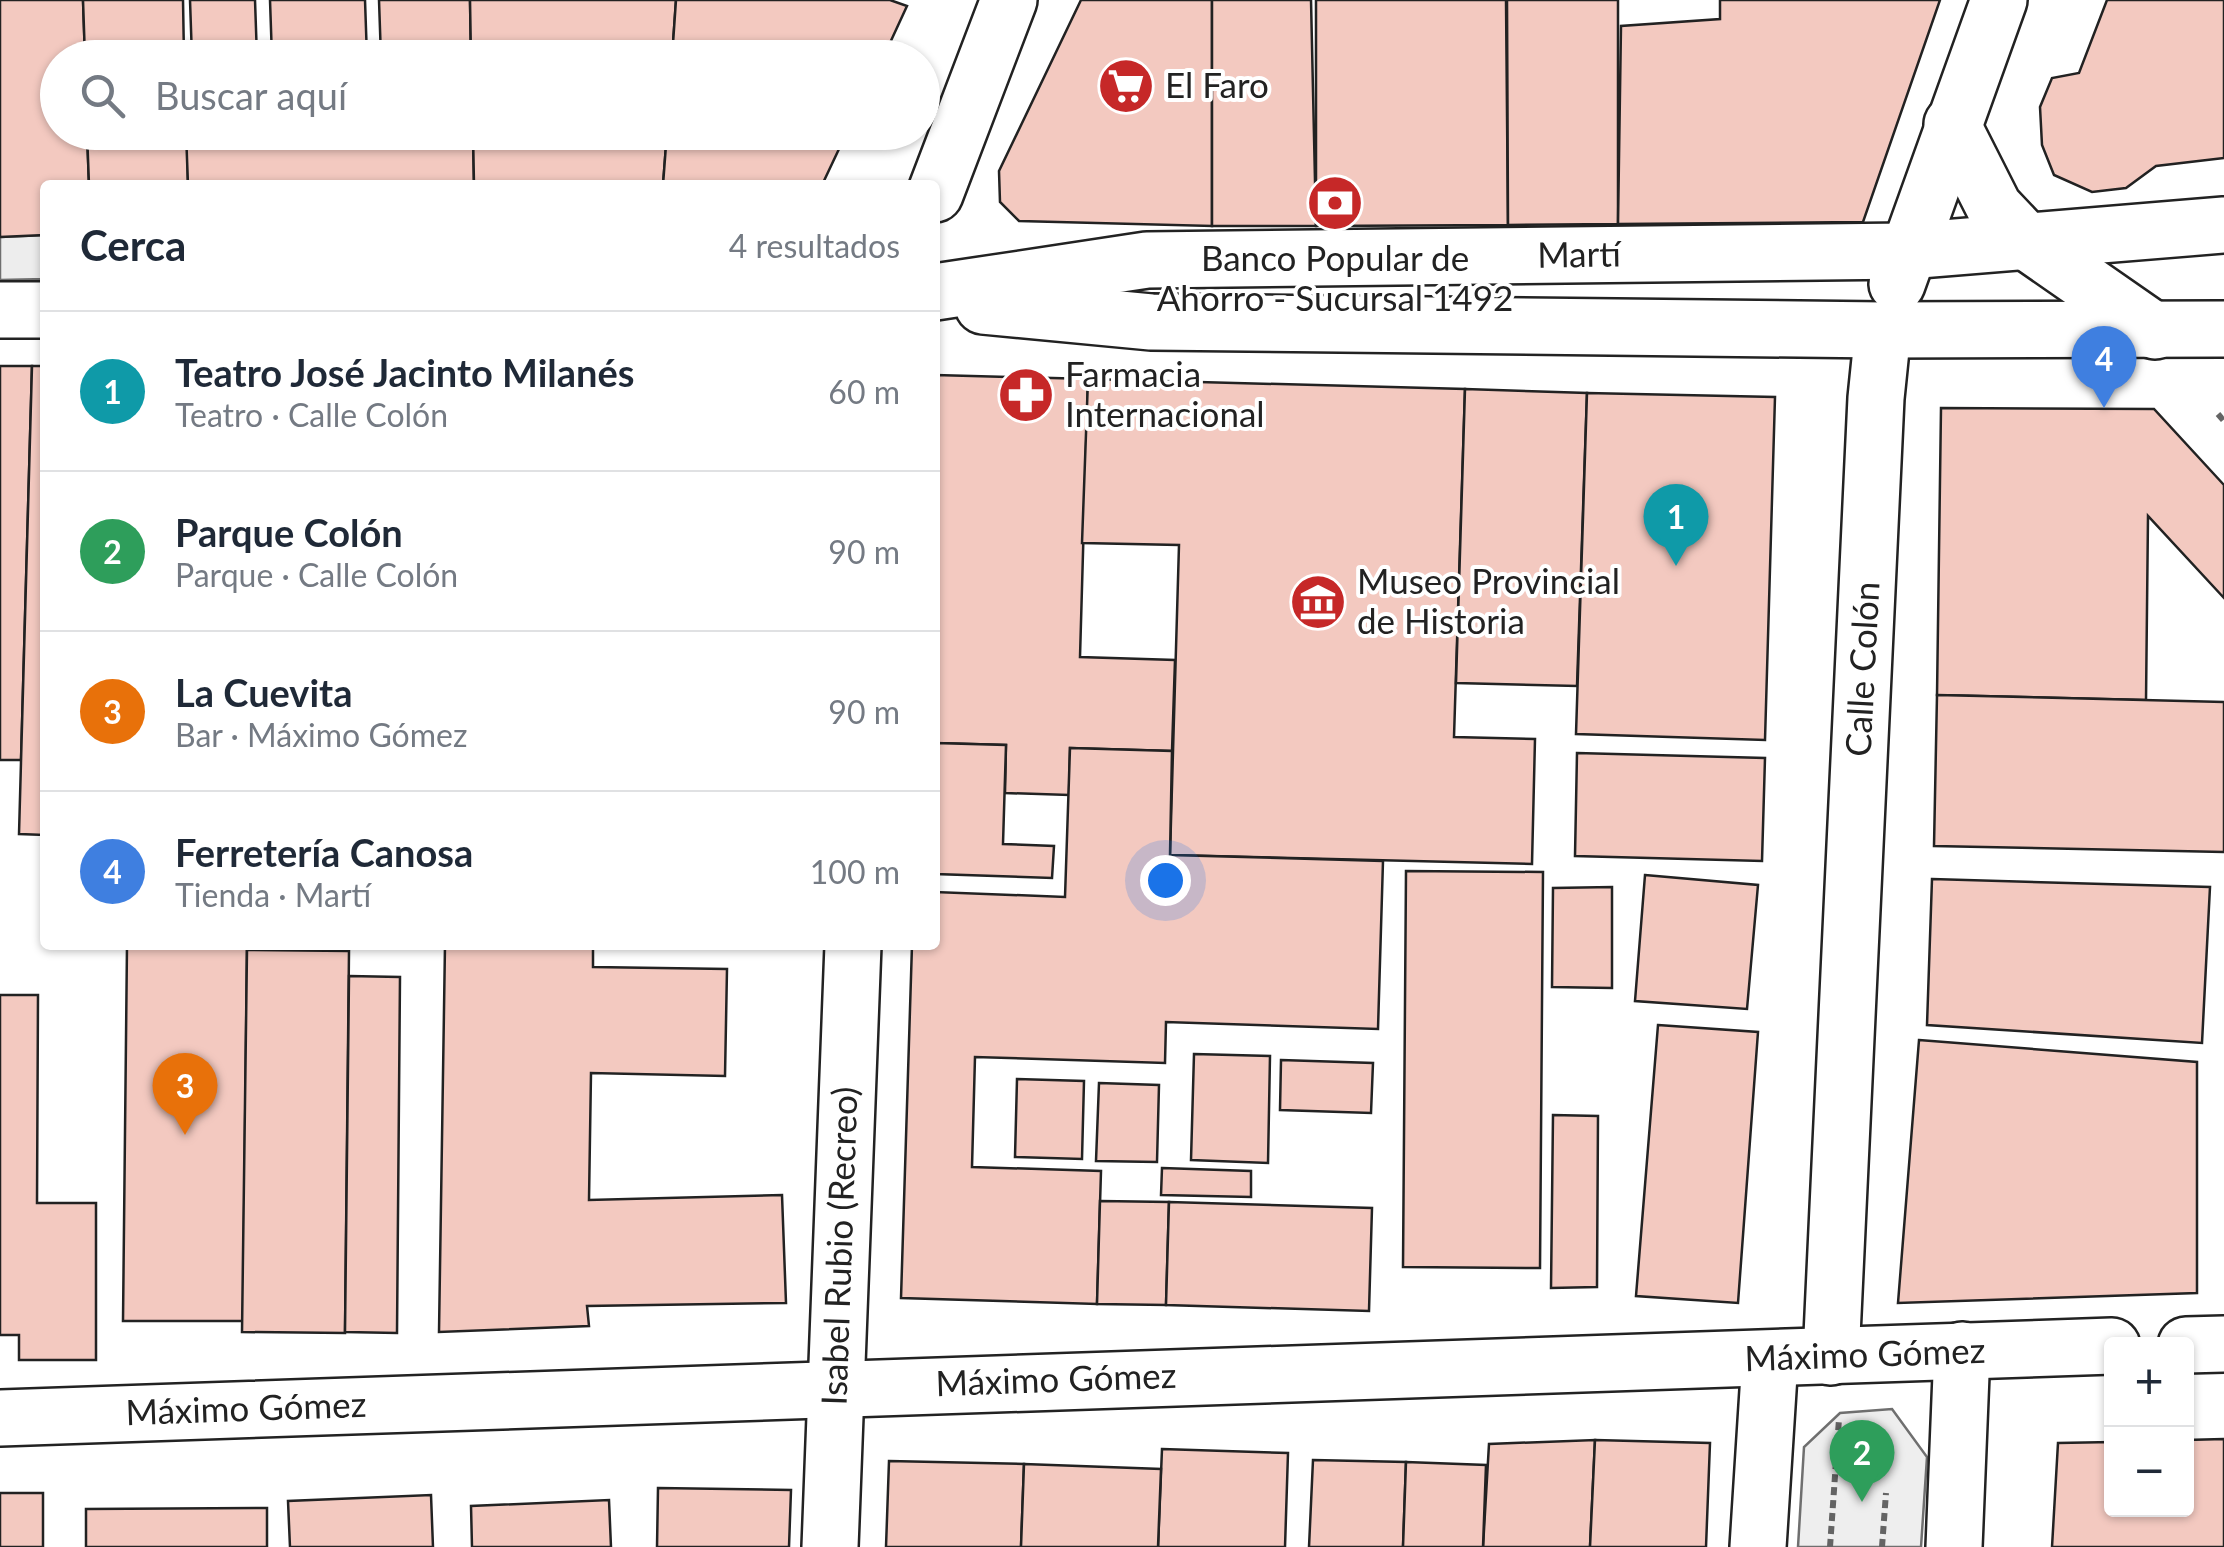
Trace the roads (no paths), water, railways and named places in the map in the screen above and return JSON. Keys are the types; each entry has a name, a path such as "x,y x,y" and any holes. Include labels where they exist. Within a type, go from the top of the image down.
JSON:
{"main road":[{"path":"940,181 1009,0"},
{"name":"Calle Colón","path":"1831,1357 1876,398 1883,330 1906,251 1999,0"},
{"path":"1952,124 1994,208 2026,242 2146,326 2222,399"},
{"name":"Martí","path":"940,291 1147,260 1906,251 2224,225"},
{"name":"Martí","path":"940,302 1151,322 1883,330 2146,326 2224,329"},
{"path":"0,310 40,310"},
{"name":"Isabel Rubio (Recreo)","path":"830,1547 853,950"},
{"path":"2194,1345 2224,1344"},
{"name":"Máximo Gómez","path":"0,1418 834,1386 2104,1346"},
{"path":"1954,1547 1962,1350"},
{"path":"1758,1547 1770,1359"}],"place":[{"name":"El Faro","path":"1126,86"},
{"name":"Banco Popular de Ahorro - Sucursal 1492","path":"1335,203"},
{"name":"Farmacia Internacional","path":"1026,395"},
{"name":"Ferretería Canosa","path":"2104,408"},
{"name":"Teatro José Jacinto Milanés","path":"1676,566"},
{"name":"Museo Provincial de Historia","path":"1318,602"},
{"name":"La Cuevita","path":"185,1135"},
{"name":"Parque Colón","path":"1862,1502"}]}
